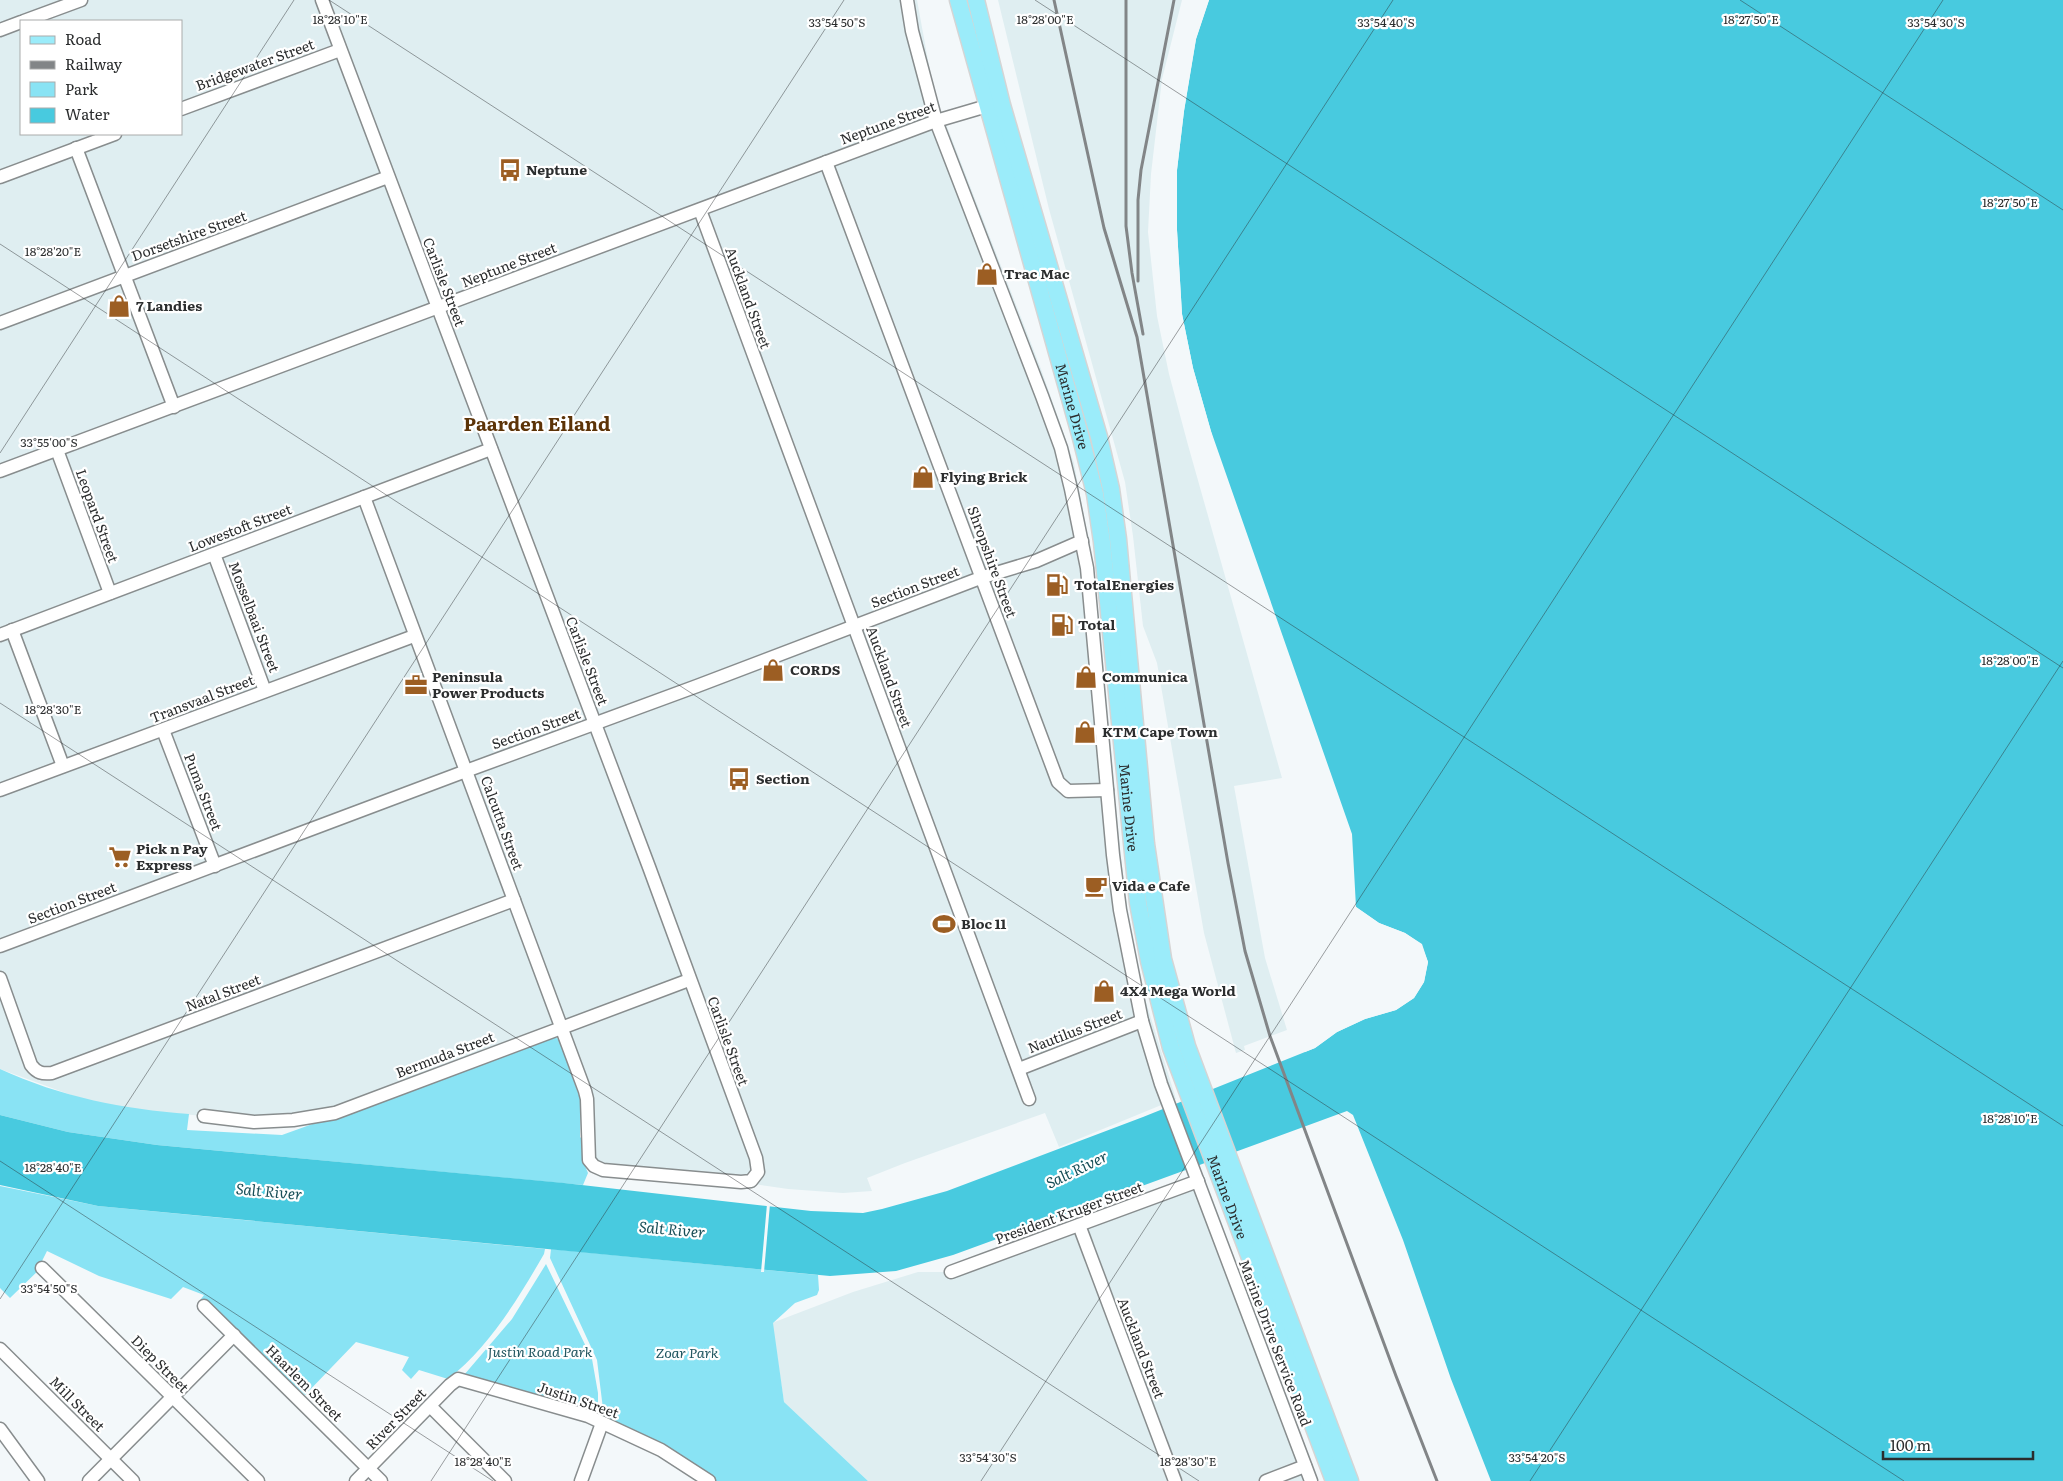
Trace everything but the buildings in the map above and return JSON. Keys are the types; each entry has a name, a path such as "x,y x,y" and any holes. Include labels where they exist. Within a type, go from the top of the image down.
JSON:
{"main road":[{"name":"Marine Drive","path":"958,0 995,105 1094,418 1111,489 1119,549 1146,844 1154,904 1163,958 1187,1046 1189,1073 1222,1161 1350,1481"},
{"name":"Marine Drive","path":"976,0 995,105"},
{"name":"Marine Drive","path":"1222,1161 1334,1481"}],"street":[{"path":"28,20 81,0"},
{"name":"Carlisle Street","path":"322,0 594,723 756,1158 758,1169 756,1176 751,1181 741,1182 603,1170 592,1164"},
{"name":"Marine Drive Service Road","path":"908,0 914,39 936,121 1061,448 1087,568 1120,910 1142,1021 1161,1084 1311,1481"},
{"path":"0,30 20,23"},
{"name":"Bridgewater Street","path":"182,109 340,50"},
{"name":"Neptune Street","path":"0,471 936,121 995,105"},
{"path":"0,177 112,135"},
{"path":"76,148 174,407"},
{"name":"Shropshire Street","path":"826,162 1058,782 1068,791 1107,790"},
{"name":"Dorsetshire Street","path":"0,323 388,177"},
{"name":"Auckland Street","path":"700,210 1029,1099"},
{"name":"Lowestoft Street","path":"6,633 491,449"},
{"name":"Leopard Street","path":"56,450 110,593"},
{"name":"Calcutta Street","path":"364,498 414,636 562,1026 587,1099 588,1158 592,1164"},
{"name":"Section Street","path":"0,946 982,577 1036,561 1082,541"},
{"name":"Mosselbaai Street","path":"214,554 266,690"},
{"path":"6,633 63,766"},
{"name":"Transvaal Street","path":"0,790 414,636"},
{"name":"Puma Street","path":"163,730 215,866"},
{"name":"Natal Street","path":"0,978 31,1065 36,1072 52,1073 514,900"},
{"name":"Bermuda Street","path":"204,1116 254,1122 293,1120 335,1113 562,1026 689,980"},
{"name":"Nautilus Street","path":"1019,1070 1142,1021"},
{"name":"President Kruger Street","path":"951,1272 1079,1225 1196,1176"},
{"name":"Auckland Street","path":"1079,1225 1175,1481"},
{"name":"Diep Street","path":"42,1268 258,1481"},
{"name":"Haarlem Street","path":"204,1306 381,1481"},
{"path":"88,1481 234,1335"},
{"name":"Mill Street","path":"0,1349 133,1481"},
{"name":"River Street","path":"356,1481 458,1379"},
{"name":"Justin Street","path":"458,1379 588,1416 661,1450 708,1481"},
{"path":"430,1406 505,1481"},
{"path":"581,1481 602,1423"},
{"path":"0,1429 38,1481"},
{"path":"1266,1481 1305,1466"}],"shaded area":[{"path":"0,0 917,0 934,93 1041,369 1074,463 1094,572 1113,789 1133,960 1176,1099 1059,1147 1045,1113 867,1178 872,1191 843,1193 788,1189 741,1182 595,1167 588,1099 562,1026 335,1112 293,1119 204,1116 137,1110 82,1099 0,1069"},
{"path":"998,0 1182,0 1162,79 1151,174 1148,232 1157,316 1169,374 1188,445 1282,778 1234,786 1265,958 1287,1030 1244,1046 1245,1050 1236,1053 1204,933 1157,663 1143,626 1125,482 1049,209"},
{"path":"1198,1181 1311,1481 868,1481 784,1402 772,1323 853,1292 918,1272 951,1272"}],"green space":[{"path":"554,1037 561,1040 566,1049 564,1054 581,1101 580,1137 584,1141 583,1161 588,1173 583,1185 157,1145 68,1132 0,1115 0,1069 46,1087 93,1100 140,1109 189,1114 187,1130 282,1135"},
{"path":"0,1186 98,1206 545,1249 534,1271 502,1321 477,1352 448,1379 419,1370 411,1379 402,1370 409,1357 356,1342 305,1395 201,1299 204,1295 183,1287 171,1299 99,1276 47,1251 42,1261 44,1265 10,1298 0,1288"},
{"name":"Zoar Park","path":"551,1249 818,1275 819,1290 817,1295 795,1303 773,1323 784,1402 868,1481 716,1481 604,1417 597,1360 550,1258"},
{"name":"Justin Road Park","path":"546,1264 592,1359 598,1393 598,1415 464,1375 512,1319"}],"water":[{"name":"Salt River","path":"1209,0 2063,0 2063,1481 1491,1481 1451,1379 1403,1240 1353,1115 1347,1111 953,1255 896,1271 830,1276 98,1206 0,1185 0,1115 68,1132 157,1145 564,1183 811,1211 863,1213 947,1191 1143,1117 1315,1048 1337,1032 1365,1019 1396,1010 1414,998 1424,982 1428,962 1421,944 1405,933 1379,923 1356,907 1352,834 1211,431 1193,368 1182,314 1177,230 1177,170 1184,111 1196,39"}],"pier":[{"path":"1206,0 1209,0 1196,39 1184,111 1177,170 1177,230 1182,314 1193,368 1221,467 1190,368 1180,314 1175,230 1175,170 1182,111 1193,39"},
{"path":"1353,903 1379,923 1405,933 1422,944 1428,962 1424,982 1414,998 1396,1010 1365,1019 1337,1032 1315,1048 1305,1052 1305,1050 1314,1046 1336,1029 1395,1007 1412,996 1421,981 1425,962 1419,946 1404,935 1378,925 1354,909"},
{"path":"767,1204 770,1204 764,1272 761,1272"}],"railway":[{"path":"1054,0 1104,228 1137,337 1245,951 1270,1036 1437,1481"},
{"path":"1126,0 1126,226 1143,334"},
{"path":"1138,281 1138,200 1141,170 1174,0"}],"place":[{"name":"Neptune","path":"510,170"},
{"name":"Trac Mac","path":"987,274"},
{"name":"7 Landies","path":"119,306"},
{"name":"Flying Brick","path":"923,477"},
{"name":"TotalEnergies","path":"1057,585"},
{"name":"Total","path":"1062,625"},
{"name":"CORDS","path":"773,670"},
{"name":"Communica","path":"1086,677"},
{"name":"Peninsula Power Products","path":"416,685"},
{"name":"KTM Cape Town","path":"1085,732"},
{"name":"Section","path":"739,779"},
{"name":"Pick n Pay Express","path":"120,857"},
{"name":"Vida e Cafe","path":"1096,886"},
{"name":"Bloc 11","path":"944,924"},
{"name":"4X4 Mega World","path":"1104,991"}],"district":[{"name":"Paarden Eiland","path":"537,424"}]}
